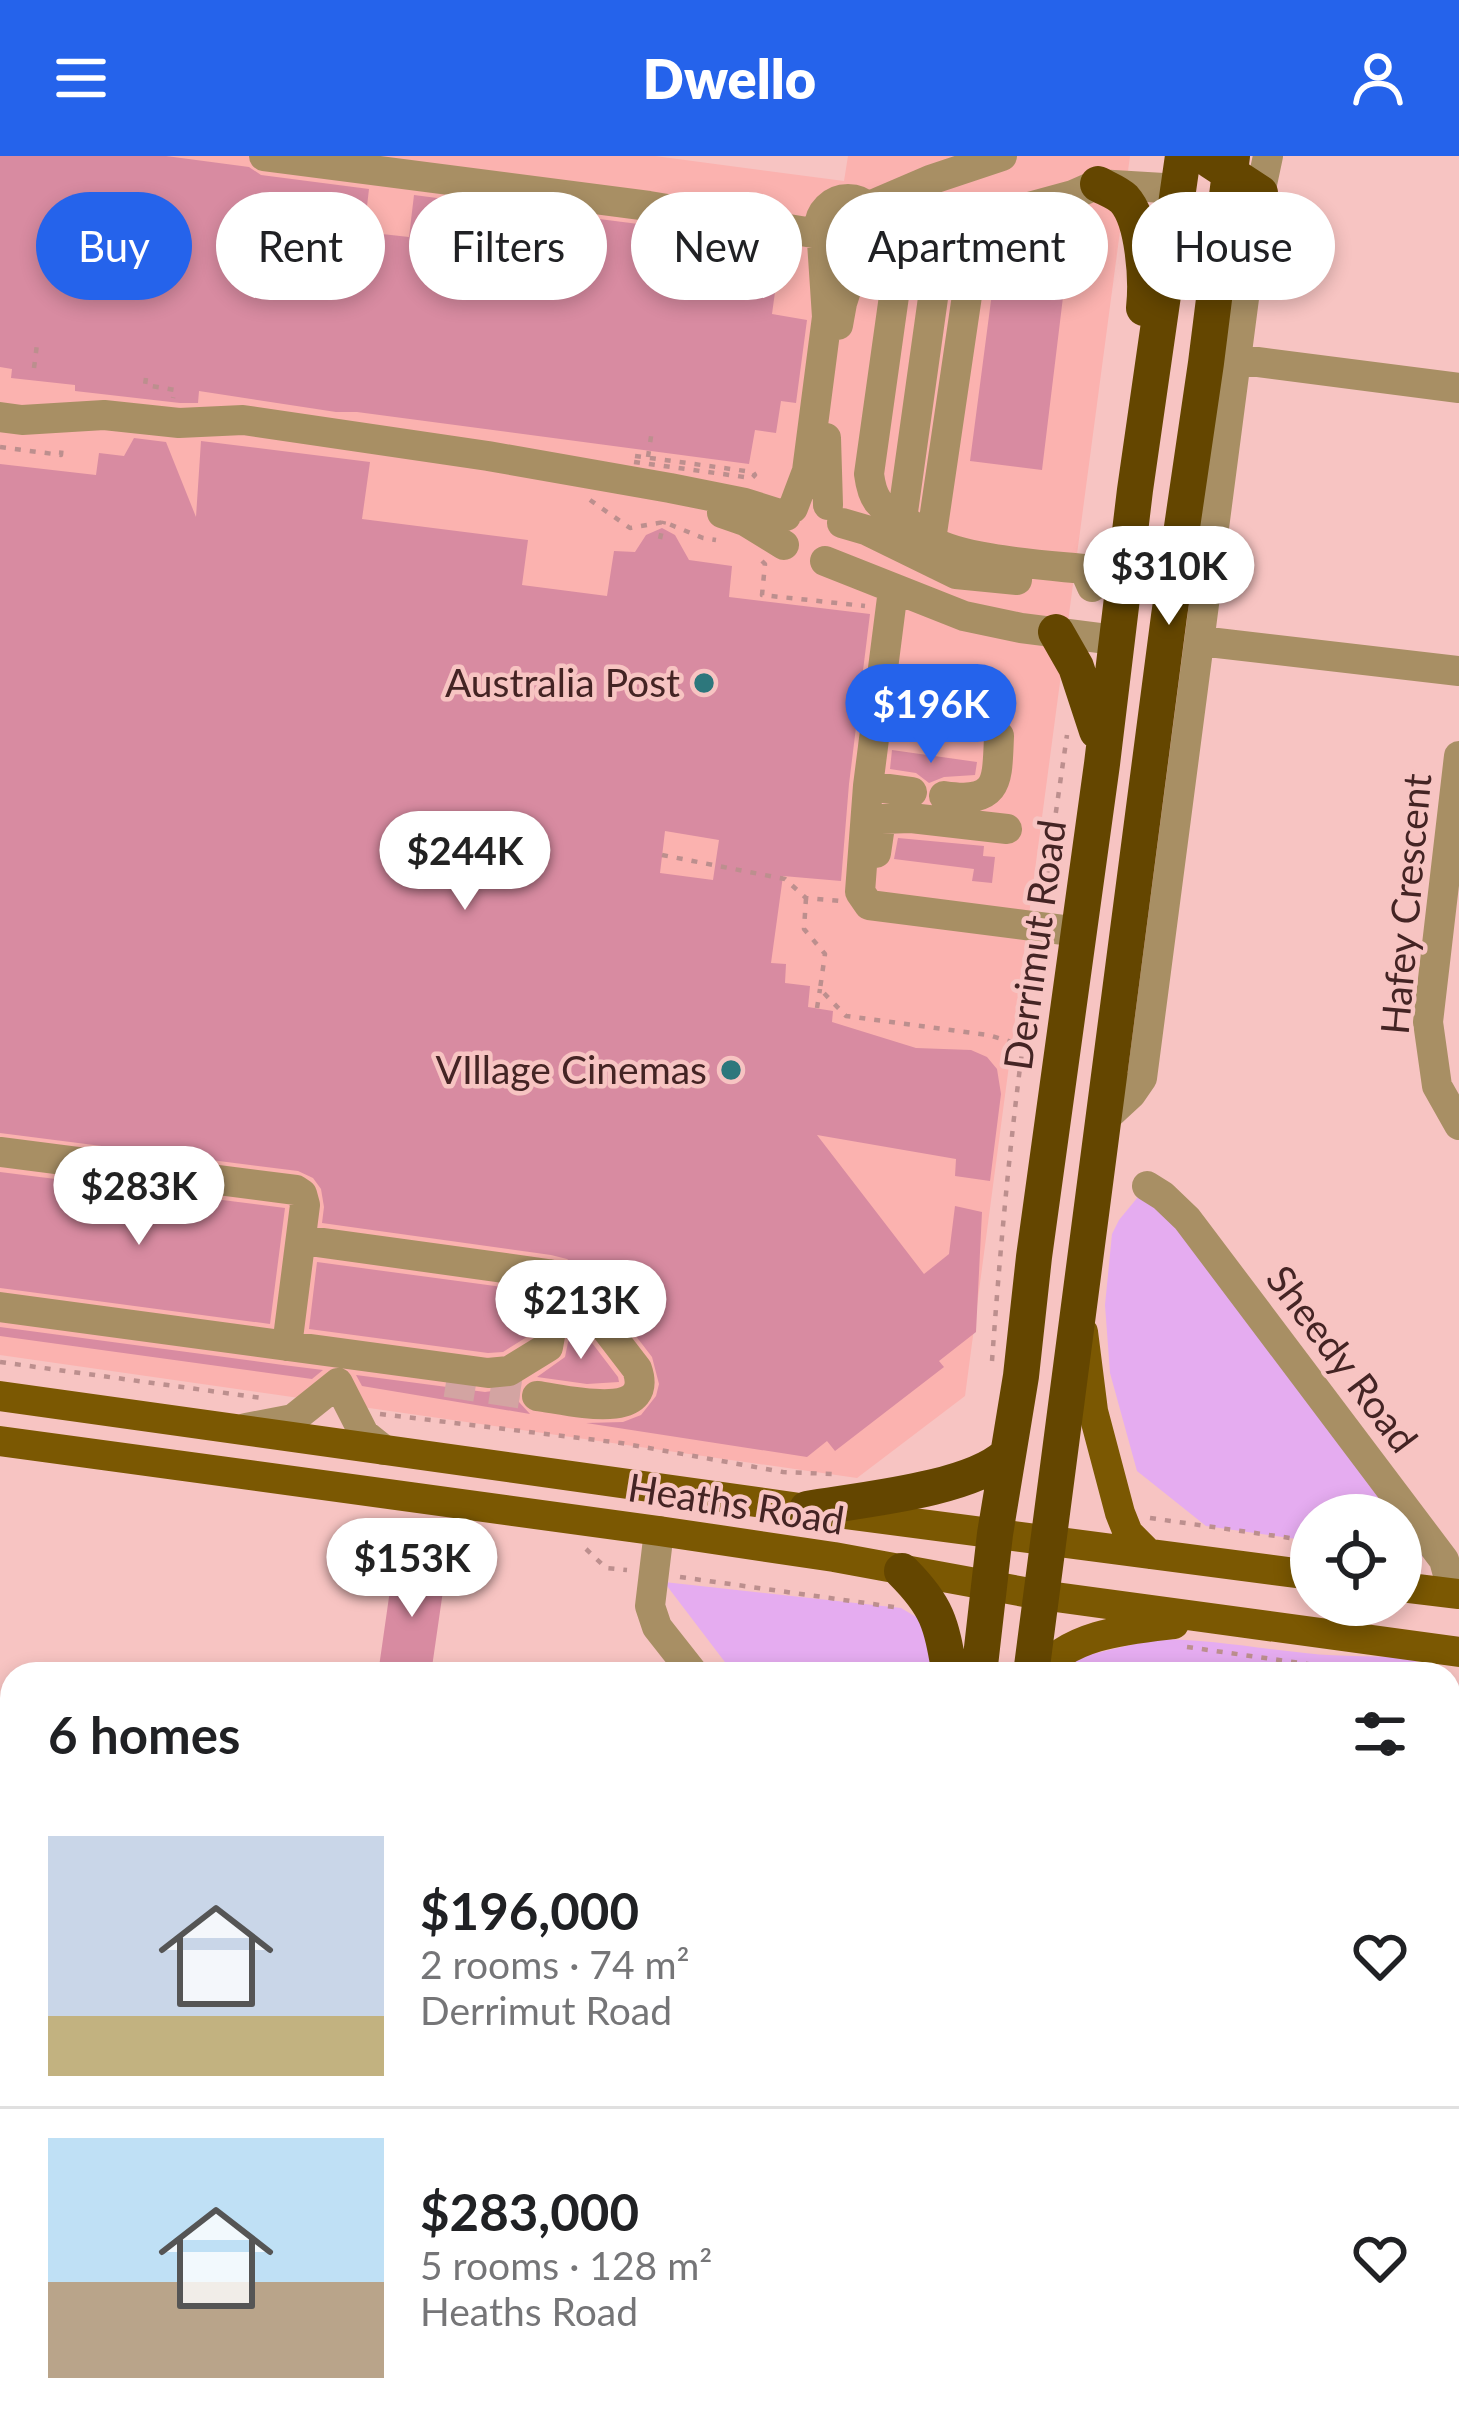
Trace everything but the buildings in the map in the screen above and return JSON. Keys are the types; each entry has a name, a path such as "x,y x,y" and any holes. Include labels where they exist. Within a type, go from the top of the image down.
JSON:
{"highway":[{"path":"1033,1662 1232,170 1181,173"},
{"name":"Derrimut Road","path":"980,1662 1102,764 1115,640 1107,589 1135,490 1181,173"},
{"path":"1098,184 1124,200 1131,213 1146,287 1127,443 1135,490"},
{"path":"1107,589 1169,616"},
{"path":"1115,640 1169,616"},
{"path":"1056,632 1087,693 1102,764"},
{"path":"807,1509 928,1487 998,1465 1007,1455"},
{"path":"902,1570 927,1596 940,1622 948,1662"}],"main road":[{"path":"1080,1303 1093,1411 1120,1513 1128,1533 1149,1554"},
{"name":"Heaths Road","path":"0,1396 1290,1572"},
{"name":"Heaths Road","path":"0,1441 658,1531 1041,1595 1459,1652"},
{"path":"590,1479 644,1501 656,1515 658,1531"},
{"path":"1422,1590 1456,1594"},
{"path":"1051,1662 1091,1640 1133,1629 1216,1619"}],"street":[{"path":"264,156 649,206 820,238 826,245"},
{"path":"902,192 1002,156"},
{"path":"1104,1119 1142,1078 1254,222 1232,170 1268,156"},
{"path":"1038,192 1181,173"},
{"path":"1080,192 1098,184"},
{"path":"780,531 807,470 827,317 820,238 821,216 826,211"},
{"path":"0,417 104,415 179,423 242,420 488,456 585,487 713,509 780,531 796,559 825,561 842,541 826,423 843,300"},
{"path":"893,300 869,474 871,494 931,540 988,558 1084,569 1107,589"},
{"path":"931,540 966,300"},
{"path":"1235,359 1459,388"},
{"path":"780,531 810,502 956,574 1107,589"},
{"path":"825,561 892,600 1115,640"},
{"path":"892,600 860,892 875,906 1079,932"},
{"path":"1200,641 1459,671"},
{"path":"944,796 965,799 989,791 997,779 999,736"},
{"name":"Hafey Crescent","path":"1459,756 1427,1022 1445,1054 1437,1086 1459,1125"},
{"path":"868,786 912,792"},
{"path":"875,906 880,819 911,818 1007,830"},
{"path":"0,1152 302,1194 302,1240 287,1346"},
{"name":"Sheedy Road","path":"1147,1186 1186,1219 1444,1560 1456,1594"},
{"path":"302,1240 548,1274 574,1287 637,1370 639,1385 632,1399 617,1406 537,1396"},
{"path":"0,1306 488,1373 509,1370 548,1347 556,1302 566,1282"},
{"path":"235,1430 293,1419 338,1383 364,1434 384,1450"},
{"path":"658,1531 650,1606 657,1627 685,1662"}],"path":[{"path":"34,368 38,344"},
{"path":"647,457 652,430"},
{"path":"0,446 61,455 62,442"},
{"path":"585,487 630,528 664,523 726,542"},
{"path":"660,538 664,523"},
{"path":"780,531 765,564 762,595 892,600"},
{"path":"992,1359 1022,1045 1068,726"},
{"path":"662,855 785,879 806,898 875,906"},
{"path":"806,898 804,929 825,954 817,1008"},
{"path":"820,989 846,1016 988,1035 1022,1045"},
{"path":"0,1362 312,1405"},
{"path":"352,1410 621,1443 783,1472 841,1474"},
{"path":"1120,1513 1290,1538"},
{"path":"606,1568 901,1608"},
{"path":"1173,1646 1290,1662"}],"shaded area":[{"path":"0,156 655,156 844,181 848,156 1130,156 965,1396 857,1478 0,1355"},
{"path":"1147,1186 1392,1494 1290,1494 1290,1538 1206,1526 1137,1471 1110,1373 1105,1305 1112,1234"},
{"path":"1422,1532 1444,1560 1422,1557"},
{"path":"664,1582 901,1608 923,1621 930,1662 725,1662"},
{"path":"1156,1639 1418,1660 1068,1662"}],"tunnel":[{"path":"446,1382 537,1396"}],"place":[{"name":"Australia Post","path":"704,683"},
{"name":"VIllage Cinemas","path":"731,1070"}]}
